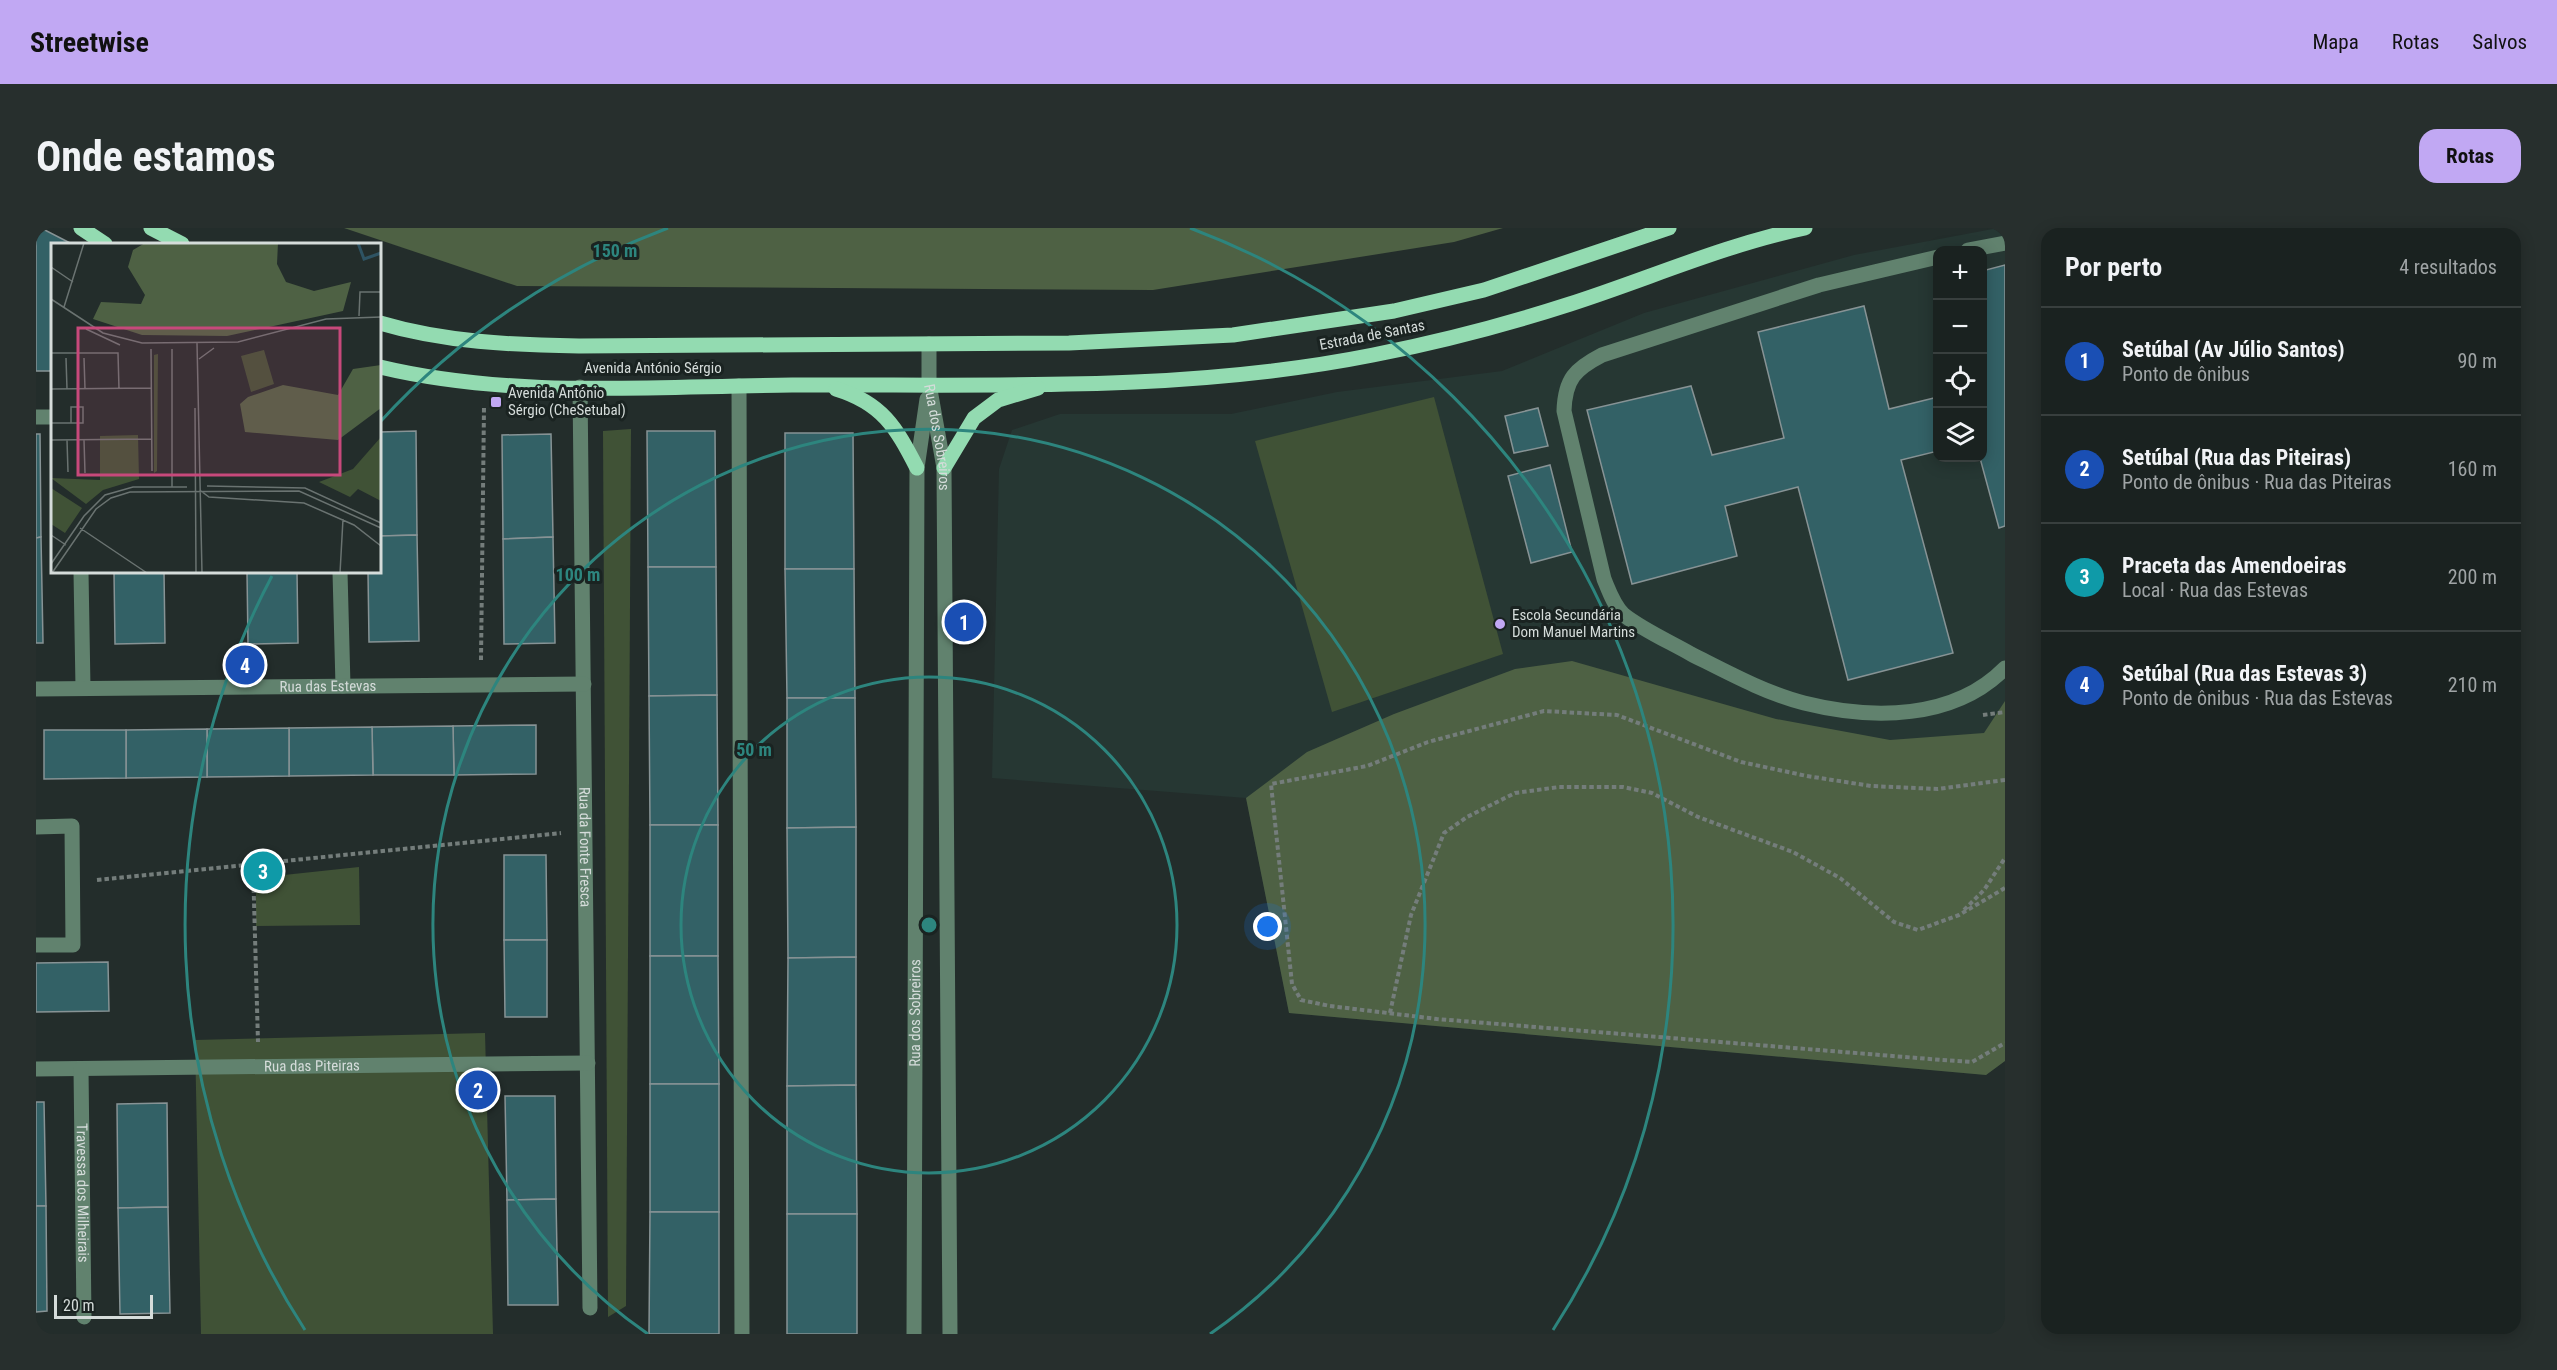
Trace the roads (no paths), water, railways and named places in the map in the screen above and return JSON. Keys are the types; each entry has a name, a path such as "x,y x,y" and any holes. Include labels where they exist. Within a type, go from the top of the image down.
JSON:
{"main road":[{"path":"81,228 104,243"},
{"path":"151,228 180,243"},
{"name":"Estrada de Santas","path":"929,344 1155,340 1233,336 1311,325 1394,311 1484,290 1669,228"},
{"name":"Estrada de Santas","path":"929,384 1175,380 1275,370 1370,356 1469,334 1567,305 1711,255 1805,228"},
{"name":"Avenida António Sérgio","path":"381,323 453,338 516,345 929,344"},
{"name":"Avenida António Sérgio","path":"381,367 427,378 528,387 929,384"},
{"path":"944,468 974,418 998,400 1056,383"},
{"path":"822,385 853,394 875,407 892,423 917,468"}],"street":[{"path":"1987,246 2005,243"},
{"path":"1933,258 1819,285 1602,355 1582,366 1572,376 1565,393 1564,411 1604,579 1611,596 1623,614 1670,642 1718,668 1802,703 1884,713 1926,710 1960,700 1991,682 2005,668"},
{"path":"929,344 929,384"},
{"name":"Rua dos Sobreiros","path":"914,1334 917,468 929,384"},
{"name":"Rua dos Sobreiros","path":"929,384 944,468 950,1334"},
{"path":"739,386 742,1334"},
{"name":"Rua da Fonte Fresca","path":"580,387 590,1308"},
{"path":"81,573 83,688"},
{"path":"340,573 343,686"},
{"name":"Rua das Estevas","path":"36,689 584,684"},
{"path":"36,827 72,826 73,945 36,945"},
{"name":"Rua das Piteiras","path":"36,1069 588,1063"},
{"name":"Travessa dos Milheirais","path":"81,1069 84,1317"}],"place":[{"name":"Avenida António Sérgio (CheSetubal)","path":"496,402"},
{"name":"Setúbal (Av Júlio Santos)","path":"964,622"},
{"name":"Escola Secundária Dom Manuel Martins","path":"1500,624"},
{"name":"Setúbal (Rua das Estevas 3)","path":"245,665"},
{"name":"Praceta das Amendoeiras","path":"263,871"},
{"name":"Setúbal (Rua das Piteiras)","path":"478,1090"}]}
